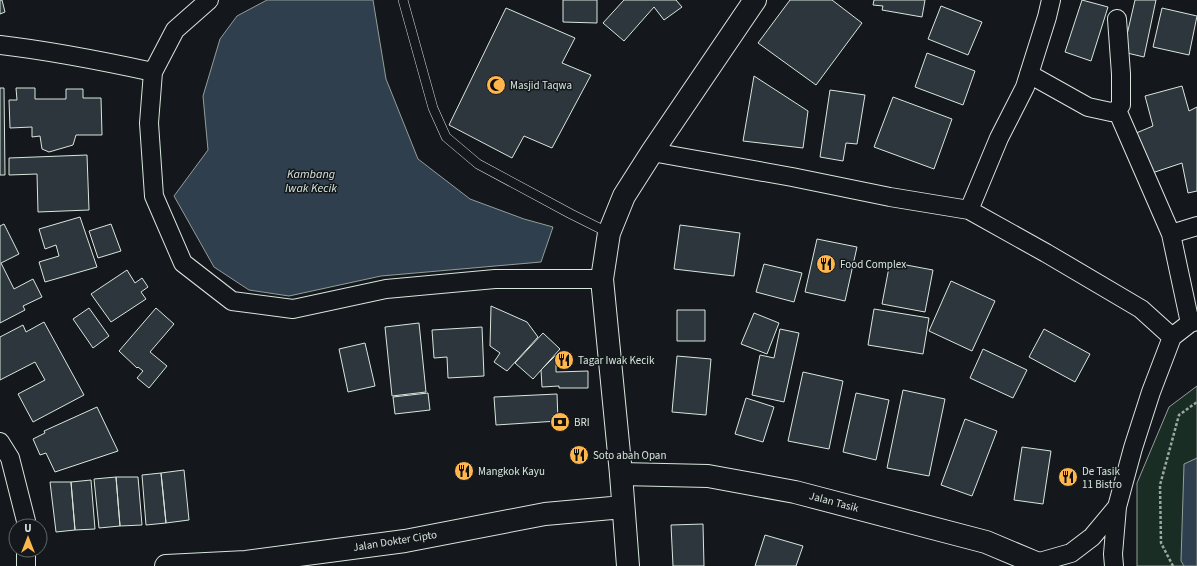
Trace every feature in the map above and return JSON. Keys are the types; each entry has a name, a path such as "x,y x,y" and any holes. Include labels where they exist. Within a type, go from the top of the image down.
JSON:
{"main road":[{"path":"628,566 621,474 602,279 609,233 624,196 755,0"},
{"name":"Jalan Tasik","path":"621,474 708,476 795,492 986,542 1038,565"},
{"name":"Jalan Dokter Cipto","path":"166,566 254,561 405,540 545,514 623,507"}],"street":[{"path":"209,0 175,30 153,72 149,122 154,196 183,263 232,301 293,309 386,289 495,280 602,279"},
{"path":"969,210 999,138 1024,87 1047,17 1050,0"},
{"path":"1029,74 1088,107 1111,112 1117,110 1121,105 1121,74 1117,19"},
{"path":"0,45 32,48 96,59 153,72"},
{"path":"1114,566 1113,554 1117,507 1133,448 1149,399 1172,337 1194,322 1171,234 1117,110"},
{"path":"652,152 792,177 890,197 969,210 1046,252 1141,309 1172,337"},
{"path":"1171,234 1197,226"},
{"path":"0,442 10,458 25,518"},
{"path":"1038,565 1071,553 1092,537 1117,507"}],"lane":[{"path":"402,0 433,108 446,137 478,164 609,233"}],"path":[{"path":"1173,566 1161,543 1160,485 1179,415 1197,402"}],"green space":[{"path":"1197,386 1197,566 1137,566 1137,483 1169,407"}],"water":[{"name":"Kambang Iwak Kecik","path":"267,0 373,0 386,79 418,159 470,199 524,219 553,227 541,262 381,276 289,296 249,290 214,267 174,196 208,150 203,96 220,39 237,16"},
{"path":"1197,458 1197,566 1184,566 1181,561 1184,464"}],"building":[{"path":"0,0 2,0 5,12 0,14"},
{"path":"563,0 597,0 597,23 563,22"},
{"path":"624,0 676,0 682,7 664,20 654,7 624,41 603,23"},
{"path":"790,0 832,0 862,23 816,85 758,43"},
{"path":"874,0 925,0 922,17 882,10 883,6 873,5"},
{"path":"1082,0 1108,7 1091,61 1065,52"},
{"path":"1135,0 1156,0 1144,57 1123,52"},
{"path":"941,6 982,22 968,55 928,39"},
{"path":"506,8 575,38 562,63 591,75 552,148 524,136 512,158 449,125"},
{"path":"1162,8 1197,16 1189,55 1153,47"},
{"path":"927,53 975,71 963,105 915,87"},
{"path":"754,76 808,111 803,148 743,141"},
{"path":"1182,86 1189,111 1197,107 1197,191 1188,193 1182,163 1146,175 1129,136 1153,126 1145,96"},
{"path":"0,88 4,88 5,175 0,175"},
{"path":"16,88 35,88 35,99 66,99 66,89 83,89 83,98 101,98 102,135 76,135 73,145 49,152 42,149 40,136 32,137 32,127 10,128 9,100 17,100"},
{"path":"830,90 865,95 857,144 846,143 843,161 820,157"},
{"path":"893,97 952,119 934,169 874,147"},
{"path":"87,155 89,210 38,212 37,174 9,175 9,158"},
{"path":"80,217 97,267 45,282 39,262 59,256 56,245 45,249 39,229"},
{"path":"4,224 19,254 1,263 14,289 33,279 42,297 23,306 25,310 0,323 0,226"},
{"path":"111,224 121,251 98,258 89,231"},
{"path":"680,225 740,233 734,276 674,269"},
{"path":"817,239 857,247 845,301 805,292"},
{"path":"890,262 933,270 925,312 882,304"},
{"path":"764,264 802,273 794,302 756,292"},
{"path":"127,270 135,283 142,278 148,287 141,292 146,299 111,322 91,294"},
{"path":"951,281 995,301 972,351 929,331"},
{"path":"491,306 527,322 538,337 507,371 494,362 500,353 490,346"},
{"path":"89,308 109,336 93,348 73,319"},
{"path":"156,308 174,324 150,352 167,366 149,388 137,378 143,371 138,367 137,368 119,351"},
{"path":"874,309 929,318 923,354 868,345"},
{"path":"677,310 705,310 705,341 677,341"},
{"path":"754,313 779,323 767,354 741,344"},
{"path":"44,322 84,395 33,422 18,394 45,380 35,362 0,380 0,337 23,325 26,332"},
{"path":"419,323 426,392 392,396 385,327"},
{"path":"482,327 484,376 448,378 447,357 434,358 432,330"},
{"path":"780,329 799,333 784,402 752,395 760,355 774,358"},
{"path":"1044,329 1090,354 1075,382 1029,357"},
{"path":"543,333 560,349 533,379 515,363"},
{"path":"365,343 375,386 348,392 339,349"},
{"path":"983,349 1027,370 1013,398 970,378"},
{"path":"556,355 556,372 588,371 588,388 559,388 559,386 542,387 541,370"},
{"path":"677,356 711,359 706,415 672,412"},
{"path":"803,372 843,381 829,449 788,441"},
{"path":"903,390 945,399 929,476 887,468"},
{"path":"428,393 430,410 395,414 393,397"},
{"path":"856,393 889,400 876,460 843,452"},
{"path":"557,394 558,421 496,425 494,397"},
{"path":"746,398 774,407 763,442 735,434"},
{"path":"97,407 118,451 55,472 46,453 40,455 33,439 45,433 44,431"},
{"path":"965,419 997,431 972,496 941,485"},
{"path":"1022,447 1051,451 1043,504 1014,500"},
{"path":"184,470 189,520 166,523 161,473"},
{"path":"161,473 166,523 146,525 142,475"},
{"path":"116,477 138,477 142,525 120,526"},
{"path":"116,477 120,526 99,528 94,479"},
{"path":"91,480 95,529 75,530 71,482"},
{"path":"50,482 71,482 75,530 56,532"},
{"path":"703,524 704,566 673,566 671,525"},
{"path":"765,535 803,546 796,566 755,566"}],"place":[{"name":"Masjid Taqwa","path":"496,85"},
{"name":"Food Complex","path":"826,264"},
{"name":"Tagar Iwak Kecik","path":"564,360"},
{"name":"BRI","path":"560,422"},
{"name":"Soto abah Opan","path":"579,455"},
{"name":"Mangkok Kayu","path":"464,471"},
{"name":"De Tasik 11 Bistro","path":"1068,477"}]}
